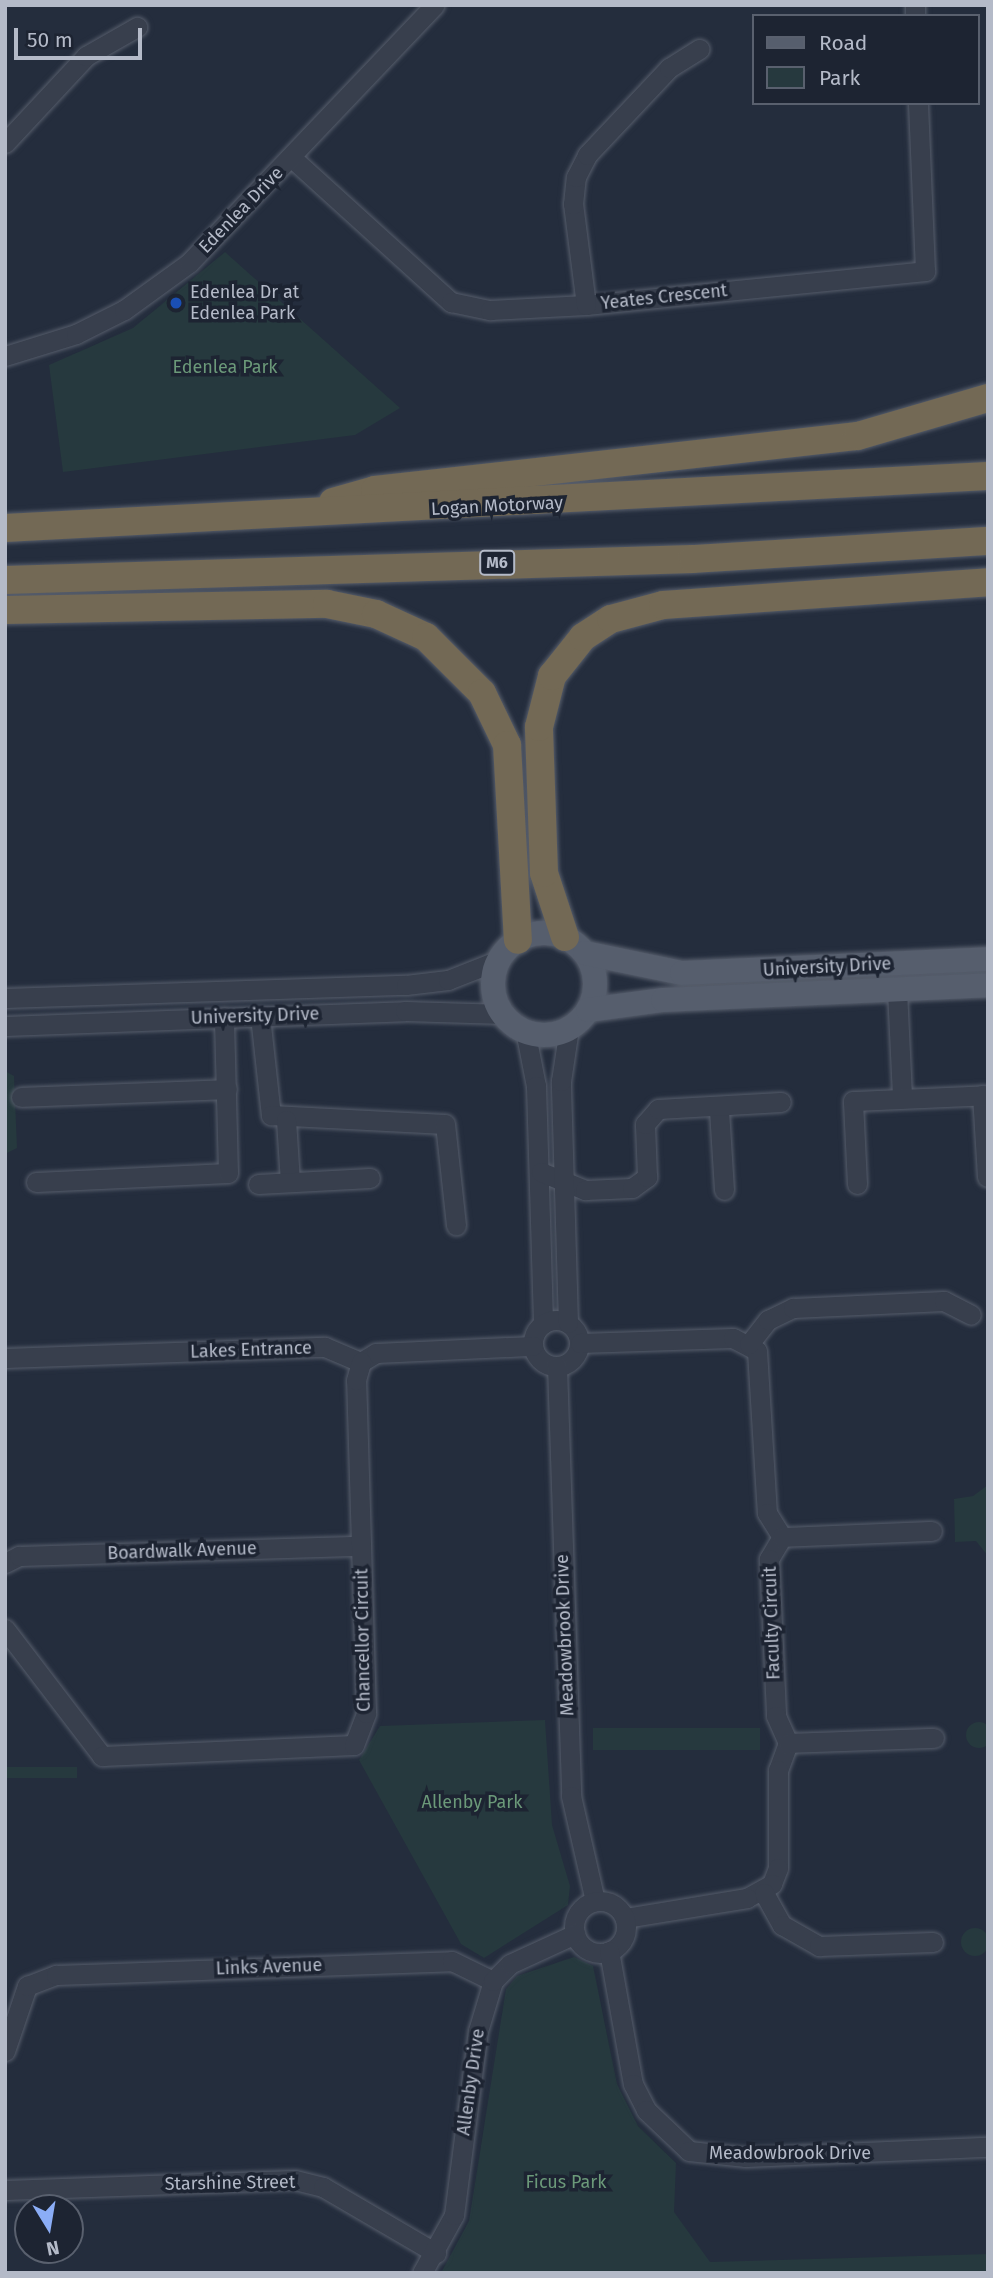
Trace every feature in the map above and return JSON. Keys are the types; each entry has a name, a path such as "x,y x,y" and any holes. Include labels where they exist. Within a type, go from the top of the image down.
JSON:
{"highway":[{"path":"279,516 375,490 858,436 988,398"},
{"name":"Logan Motorway","path":"5,528 279,516 988,476"},
{"name":"M6","path":"5,580 693,559 988,541"},
{"path":"575,945 544,873 539,727 552,676 583,637 619,616 663,605 988,582"},
{"path":"5,610 327,604 376,614 426,637 482,693 507,745 519,940"}],"main road":[{"path":"534,934 575,945 595,981 588,1010 569,1028 525,1030 504,1014 494,988 499,960 519,940 534,934"},
{"name":"University Drive","path":"575,945 682,973 988,959"},
{"name":"University Drive","path":"588,1010 663,1000 988,985"}],"street":[{"name":"Edenlea Drive","path":"5,356 76,334 156,289 292,158 435,5"},
{"path":"5,142 86,56 137,27"},
{"path":"586,305 573,204 576,177 587,156 669,68 700,48"},
{"name":"Yeates Crescent","path":"292,158 451,302 490,310 586,305 925,271 918,105"},
{"name":"University Drive","path":"5,998 406,985 448,980 499,960"},
{"path":"897,990 902,1098"},
{"name":"University Drive","path":"5,1026 260,1016 504,1014"},
{"path":"260,1016 265,1106 286,1120 445,1124 456,1225"},
{"path":"36,1182 228,1173 228,1089 224,1017"},
{"path":"525,1030 541,1172 543,1324 533,1346 539,1359 556,1366 575,1357 580,1343 568,1322 563,1186 561,1081 569,1028"},
{"path":"21,1097 228,1089"},
{"path":"857,1184 853,1101 902,1098 985,1095 987,1177"},
{"path":"541,1172 563,1186 641,1185 648,1166 649,1114 658,1109 719,1110 781,1102"},
{"path":"719,1110 724,1190"},
{"path":"286,1120 290,1182"},
{"path":"258,1184 370,1178"},
{"path":"749,1344 768,1320 793,1308 944,1301 971,1315"},
{"path":"543,1324 568,1322"},
{"path":"580,1343 733,1338 749,1344 763,1366 767,1513 782,1537 932,1531"},
{"path":"361,1362 376,1353 533,1346"},
{"name":"Lakes Entrance","path":"5,1358 326,1347 361,1362"},
{"name":"Chancellor Circuit","path":"5,1629 102,1756 354,1745 366,1713 356,1380 361,1362"},
{"name":"Meadowbrook Drive","path":"556,1366 571,1796 595,1901"},
{"name":"Faculty Circuit","path":"782,1537 769,1559 776,1716 788,1743"},
{"name":"Boardwalk Avenue","path":"5,1563 19,1556 361,1546"},
{"path":"764,1893 778,1868 778,1770 788,1743 934,1738"},
{"path":"625,1918 764,1893"},
{"path":"764,1893 782,1925 819,1946 933,1942"},
{"path":"595,1901 610,1902 625,1918 626,1934 609,1951 592,1951 575,1934 576,1917 595,1901"},
{"path":"493,1981 510,1964 575,1934"},
{"name":"Meadowbrook Drive","path":"609,1951 633,2084 652,2117 689,2151 746,2157 988,2147"},
{"name":"Links Avenue","path":"5,2051 27,1986 41,1978 452,1961 493,1981"},
{"name":"Allenby Drive","path":"422,2273 436,2253 454,2215 478,2031 493,1981"},
{"name":"Starshine Street","path":"5,2190 295,2180 323,2187 436,2253"}],"green space":[{"name":"Edenlea Park","path":"225,252 400,408 355,435 63,472 49,365 133,328"},
{"path":"5,1071 14,1076 17,1148 5,1154"},
{"path":"988,1485 988,1556 976,1541 955,1542 954,1499 973,1496"},
{"name":"Allenby Park","path":"545,1720 552,1825 570,1886 568,1905 484,1958 461,1944 359,1760 380,1726"},
{"path":"979,1722 988,1726 992,1735 988,1744 979,1748 970,1744 966,1735 970,1726"},
{"path":"593,1728 760,1728 760,1750 593,1750"},
{"path":"5,1767 77,1767 77,1778 5,1778"},
{"path":"975,1928 985,1932 989,1942 985,1952 975,1956 965,1952 961,1942 965,1932"},
{"name":"Ficus Park","path":"574,1957 593,1966 617,2084 638,2126 676,2163 674,2212 710,2262 988,2254 988,2273 441,2273 469,2221 506,1989 517,1976"}],"place":[{"name":"Edenlea Dr at Edenlea Park","path":"176,303"}]}
